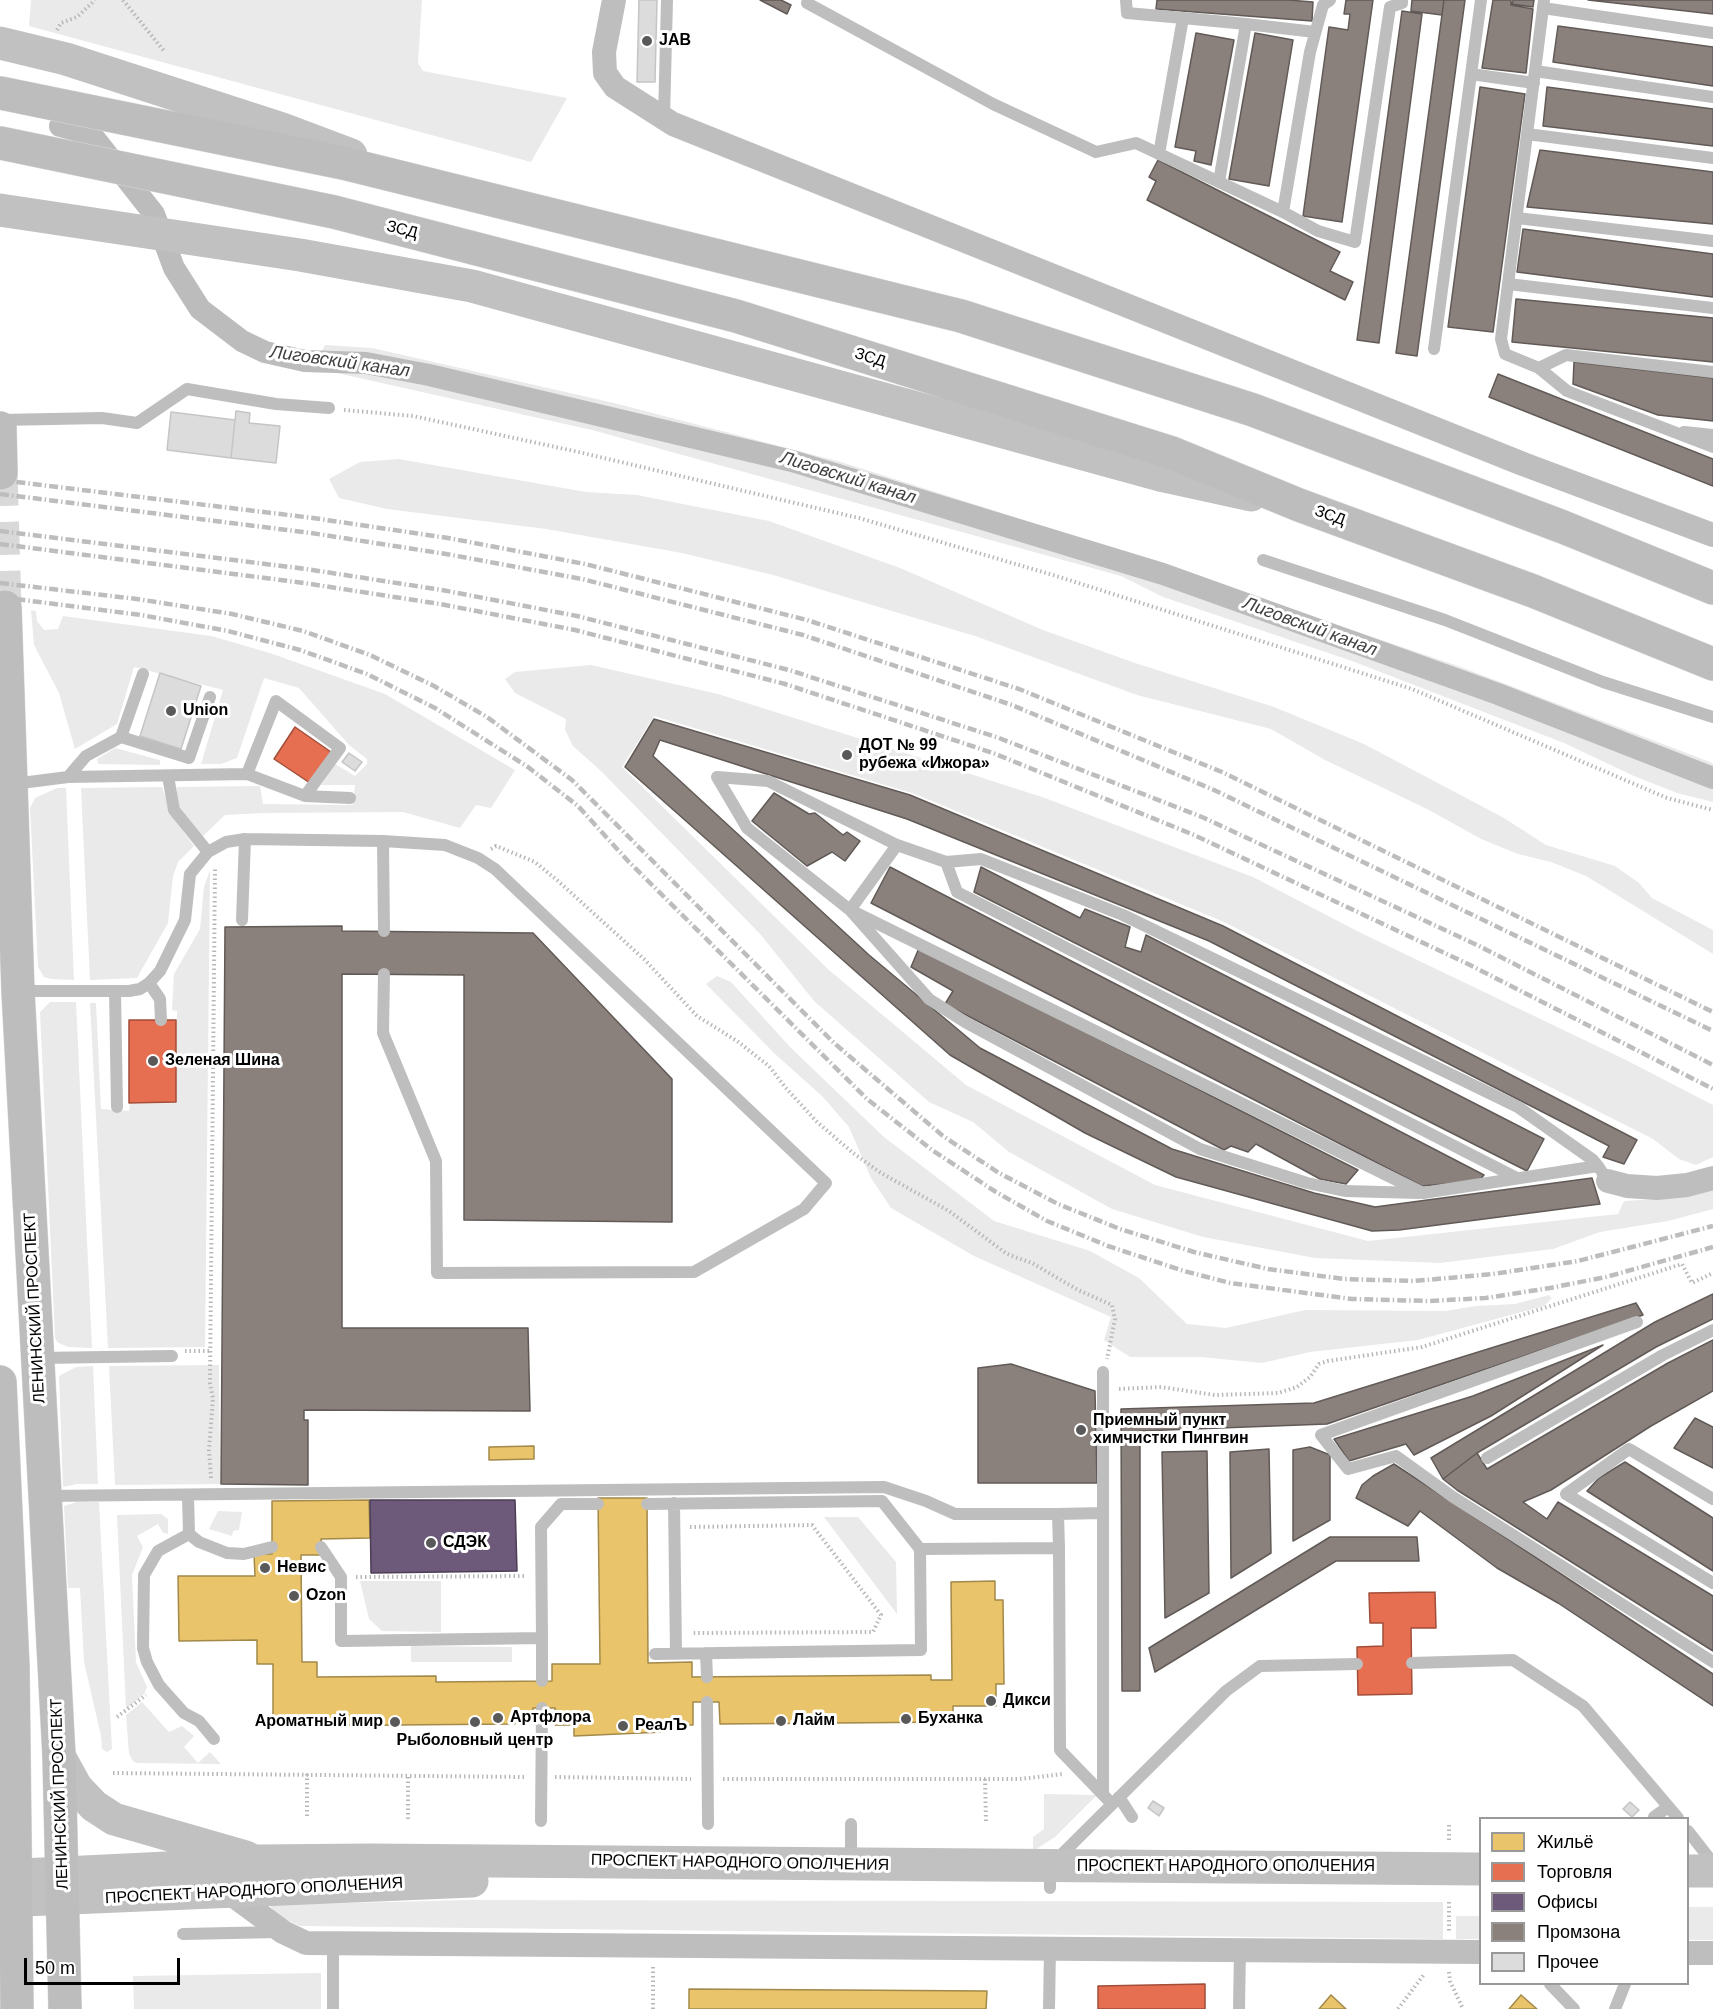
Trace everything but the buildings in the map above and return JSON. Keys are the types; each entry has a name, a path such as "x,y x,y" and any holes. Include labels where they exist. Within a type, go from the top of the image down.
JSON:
{"main road":[{"path":"0,43 66,59 282,129 426,183"},
{"path":"0,93 343,163 961,316 1254,410 1563,527 1713,588"},
{"name":"ЗСД","path":"0,143 334,212 736,316 1172,453 1299,505 1533,591 1713,664"},
{"path":"0,210 277,252 472,286 1164,476 1299,505"},
{"path":"0,428 1,473"},
{"name":"ЛЕНИНСКИЙ ПРОСПЕКТ","path":"5,607 18,991 59,1756 64,1886 65,2009"},
{"path":"0,1382 13,1667 8,1888 17,2009"},
{"path":"59,1756 76,1787 94,1806 114,1819 259,1861"},
{"name":"ПРОСПЕКТ НАРОДНОГО ОПОЛЧЕНИЯ","path":"64,1886 209,1866 370,1855 851,1864 1050,1877 1479,1891"},
{"name":"ПРОСПЕКТ НАРОДНОГО ОПОЛЧЕНИЯ","path":"8,1888 64,1886 230,1893 467,1881 1050,1877 1479,1869"},
{"path":"1689,1871 1713,1871"},
{"path":"1689,1892 1713,1893"}],"street":[{"path":"614,0 604,52 605,73 615,87 664,119 1523,464 1713,535"},
{"path":"1603,1174 1627,1186 1657,1188 1687,1185 1713,1178"},
{"path":"2,1451 42,1450"},
{"path":"230,1893 283,1932 306,1942 1479,1952"},
{"path":"1689,1953 1713,1953"}],"lane":[{"path":"664,119 667,0"},
{"path":"1126,0 1127,13 1315,32"},
{"path":"1283,212 1315,32 1323,5 1329,0"},
{"path":"807,3 993,104 1096,153 1136,143 1283,212 1318,231 1355,242 1390,7 1402,3 1402,0"},
{"path":"1434,349 1481,0"},
{"path":"1713,33 1544,4 1501,339 1505,354 1539,368 1567,391 1713,447"},
{"path":"1159,154 1183,18"},
{"path":"1219,182 1246,24"},
{"path":"1471,74 1535,77 1713,97"},
{"path":"1527,134 1713,158"},
{"path":"1517,218 1713,241"},
{"path":"1508,284 1713,308"},
{"path":"1539,368 1566,355 1713,372"},
{"path":"0,420 102,418 137,423 187,389 276,404 330,408"},
{"path":"1669,430 1713,435"},
{"path":"1263,560 1445,620 1603,682 1713,717"},
{"path":"68,777 86,756 121,737 142,674"},
{"path":"121,737 189,758 210,697"},
{"path":"247,774 276,700 340,748 305,796"},
{"path":"11,784 68,777 247,774 305,796 350,798"},
{"path":"168,776 174,810 205,855"},
{"path":"717,777 768,780 897,845 946,862 981,859 1123,915 1518,1107 1593,1160 1603,1174 1517,1179 1423,1193 1345,1191 1307,1183 1200,1149 964,1022 929,999 850,910 747,828 717,777"},
{"path":"242,920 245,839"},
{"path":"18,991 115,991 140,989 149,983 160,971 185,920 190,874 205,855 226,842 245,839 383,841 445,845 478,858 495,868 826,1183 804,1209 694,1272 436,1273 436,1161 383,1033 384,974"},
{"path":"383,841 384,931"},
{"path":"850,910 897,845"},
{"path":"946,862 957,892 1517,1179"},
{"path":"850,910 1423,1193"},
{"path":"149,983 160,999 161,1020"},
{"path":"115,991 117,1107"},
{"path":"1637,1322 1321,1435 1348,1469 1396,1456 1453,1497 1713,1662"},
{"path":"1487,1458 1663,1355 1713,1330"},
{"path":"37,1358 172,1356"},
{"path":"1103,1372 1103,1793"},
{"path":"1713,1499 1629,1449 1566,1494 1713,1583"},
{"path":"45,1496 884,1487 926,1501 955,1514 1103,1513"},
{"path":"188,1496 189,1533"},
{"path":"647,1504 882,1502 920,1549 921,1650 655,1654"},
{"path":"674,1503 676,1653"},
{"path":"542,1681 541,1527 561,1504 598,1504"},
{"path":"1059,1514 1060,1750 1103,1793 1115,1800 1132,1817"},
{"path":"189,1533 211,1549 227,1553 244,1554 272,1547"},
{"path":"189,1533 158,1551 144,1575 143,1648 147,1662 159,1685 184,1713 199,1721 214,1738"},
{"path":"321,1547 324,1547 341,1577 341,1641 542,1638"},
{"path":"920,1549 1059,1548"},
{"path":"706,1653 707,1677"},
{"path":"1412,1663 1513,1660 1583,1706 1677,1817"},
{"path":"1050,1877 1115,1800 1226,1690 1260,1666 1357,1664"},
{"path":"707,1702 708,1824"},
{"path":"541,1821 542,1708"},
{"path":"1654,1817 1668,1807"},
{"path":"851,1824 851,1864"},
{"path":"1689,1832 1713,1863"},
{"path":"183,1934 283,1932"},
{"path":"333,1942 333,2009"},
{"path":"1049,2009 1050,1947"},
{"path":"1239,2009 1240,1950"},
{"path":"1552,1985 1574,2009"},
{"path":"1615,2009 1623,1985"}],"path":[{"path":"54,37 61,24 77,17 95,0"},
{"path":"123,0 164,51"},
{"path":"330,408 412,416 493,432 893,528 1097,588 1412,690 1666,798 1713,810"},
{"path":"478,858 496,846 535,862 645,960 697,1016 737,1041 769,1065 784,1087 816,1122 853,1153 882,1173 949,1211 1007,1254 1032,1263 1078,1290 1112,1305 1115,1319 1103,1372"},
{"path":"205,855 215,868 210,1384 213,1398 209,1450 212,1495"},
{"path":"1103,1390 1161,1387 1215,1395 1278,1393 1297,1387 1310,1377 1318,1364 1328,1361 1422,1347 1682,1264 1692,1283 1713,1273"},
{"path":"172,1356 182,1351 211,1351"},
{"path":"674,1527 812,1525 881,1615 873,1632 676,1633"},
{"path":"341,1577 541,1576"},
{"path":"117,1717 159,1685"},
{"path":"113,1773 708,1779 1020,1779 1082,1772"},
{"path":"307,1774 307,1818"},
{"path":"408,1775 408,1819"},
{"path":"986,1779 986,1823"},
{"path":"1449,1902 1449,1938"},
{"path":"653,2009 654,1965"},
{"path":"1398,2009 1425,1972"},
{"path":"1449,1972 1450,1981 1463,2009"}],"shaded area":[{"path":"31,0 422,0 418,63 423,71 567,98 531,162 29,26"},
{"path":"325,345 372,348 614,403 841,462 1084,539 1461,667 1710,762 1713,764 1713,802 1677,793 1634,776 1564,743 1352,661 1163,597 1121,576 592,430 319,369 317,361"},
{"path":"399,459 586,492 637,495 769,521 900,568 1043,630 1135,663 1274,707 1364,744 1504,818 1546,845 1615,866 1639,883 1652,898 1713,930 1713,954 1586,876 1551,862 1518,854 1481,839 1429,810 1325,760 1271,729 1137,695 978,637 773,575 682,553 546,529 387,509 339,498 329,479 360,462"},
{"path":"31,610 36,611 37,621 44,630 58,629 63,616 211,636 270,653 385,694 515,770 491,808 476,805 460,828 403,812 263,813 225,815 202,837 181,811 176,800 177,787 260,786 263,804 353,805 355,785 321,785 335,764 355,776 367,764 367,759 349,745 299,688 264,678 237,758 221,764 201,764 223,690 134,667 117,724 75,749 59,693 34,645"},
{"path":"591,665 718,694 902,752 1045,798 1253,877 1361,933 1626,1060 1713,1105 1713,1157 1696,1165 1679,1159 1653,1139 1224,922 915,794 654,716 622,767 829,970 966,1085 1155,1185 1368,1241 1618,1214 1624,1201 1676,1198 1713,1187 1713,1209 1668,1221 1600,1232 1553,1249 1440,1263 1315,1258 1203,1237 1112,1209 1009,1152 973,1122 929,1102 814,1001 761,935 602,772 573,746 565,730 566,719 515,693 505,679 515,672"},
{"path":"115,748 160,760 160,765 98,764 97,759"},
{"path":"162,787 172,816 194,846 178,862 173,876 168,923 137,978 90,980 81,788"},
{"path":"57,788 66,788 74,980 44,977 38,967 30,808 35,798"},
{"path":"210,870 205,1347 108,1348 90,1003 96,1003 101,1109 129,1111 130,1104 176,1103 177,1011 172,1010 174,974 200,929 204,887"},
{"path":"717,976 731,982 791,1048 884,1137 994,1221 1090,1251 1139,1278 1187,1324 1226,1328 1305,1310 1445,1311 1476,1306 1515,1304 1549,1295 1552,1298 1544,1306 1418,1340 1310,1352 1262,1363 1201,1357 1130,1357 1104,1340 1111,1317 974,1256 891,1208 871,1178 849,1127 822,1096 775,1054 706,984"},
{"path":"50,1002 76,1002 92,1348 68,1347 57,1342 55,1337 40,1012"},
{"path":"219,1365 220,1484 115,1485 109,1366"},
{"path":"93,1366 98,1484 63,1487 59,1376 76,1367"},
{"path":"77,1502 99,1502 112,1749 107,1752 102,1749 84,1662 80,1588 68,1588 64,1506"},
{"path":"218,1511 242,1512 239,1530 233,1531 232,1536 209,1529"},
{"path":"161,1514 168,1519 168,1534 163,1533 158,1524 137,1536 143,1547 132,1575 136,1662 147,1687 144,1694 126,1709 117,1515"},
{"path":"824,1517 858,1517 896,1562 897,1614"},
{"path":"360,1581 441,1581 441,1632 382,1631 369,1619"},
{"path":"411,1646 512,1647 512,1662 411,1662"},
{"path":"142,1702 169,1732 182,1726 194,1736 184,1747 198,1763 210,1752 221,1764 136,1763 133,1761 129,1754 126,1715"},
{"path":"1044,1794 1097,1795 1055,1837 1033,1851 1033,1837 1044,1829"},
{"path":"468,1900 1443,1902 1443,1939 300,1926 276,1915 270,1905"},
{"path":"1689,1907 1713,1907 1713,1940 1689,1940"},
{"path":"1456,1916 1479,1916 1479,1939 1456,1939"},
{"path":"321,1973 321,2009 134,2009 133,1976"}],"waterway":[{"name":"Лиговский канал","path":"60,126 92,135 154,214 174,268 200,309 242,341 265,352 305,361 366,363 429,375 792,461 1163,574 1498,694 1713,778"}],"tunnel":[{"path":"1,473 5,607"}],"railway":[{"path":"0,480 313,518 448,538 585,564 807,620 1019,689 1222,772 1713,1012"},
{"path":"0,494 311,533 446,554 582,579 803,635 1012,705 1214,790 1713,1031"},
{"path":"0,531 306,569 442,590 577,616 789,670 999,738 1202,817 1477,945 1713,1065"},
{"path":"0,544 304,583 440,604 575,630 785,684 993,753 1194,835 1468,964 1713,1089"},
{"path":"0,583 137,599 232,614 303,631 370,655 434,686 487,717 572,780 834,1043 943,1136 999,1173 1058,1204 1120,1229 1194,1252 1268,1269 1344,1279 1414,1281 1493,1274 1578,1261 1713,1226"},
{"path":"0,597 141,615 228,631 300,650 367,674 435,708 528,767 578,806 628,861 867,1099 932,1150 996,1192 1047,1221 1108,1246 1184,1271 1230,1283 1352,1299 1428,1301 1486,1298 1550,1288 1606,1277 1713,1247"}],"place":[{"name":"JAB","path":"647,41"},
{"name":"Union","path":"171,711"},
{"name":"ДОТ № 99 рубежа «Ижора»","path":"847,755"},
{"name":"Зеленая Шина","path":"153,1061"},
{"name":"Приемный пункт химчистки Пингвин","path":"1081,1430"},
{"name":"СДЭК","path":"431,1543"},
{"name":"Невис","path":"265,1568"},
{"name":"Ozon","path":"294,1596"},
{"name":"Дикси","path":"991,1701"},
{"name":"Артфлора","path":"498,1718"},
{"name":"Буханка","path":"906,1719"},
{"name":"Лайм","path":"781,1721"},
{"name":"Ароматный мир","path":"395,1722"},
{"name":"Рыболовный центр","path":"475,1722"},
{"name":"РеалЪ","path":"623,1726"}]}
